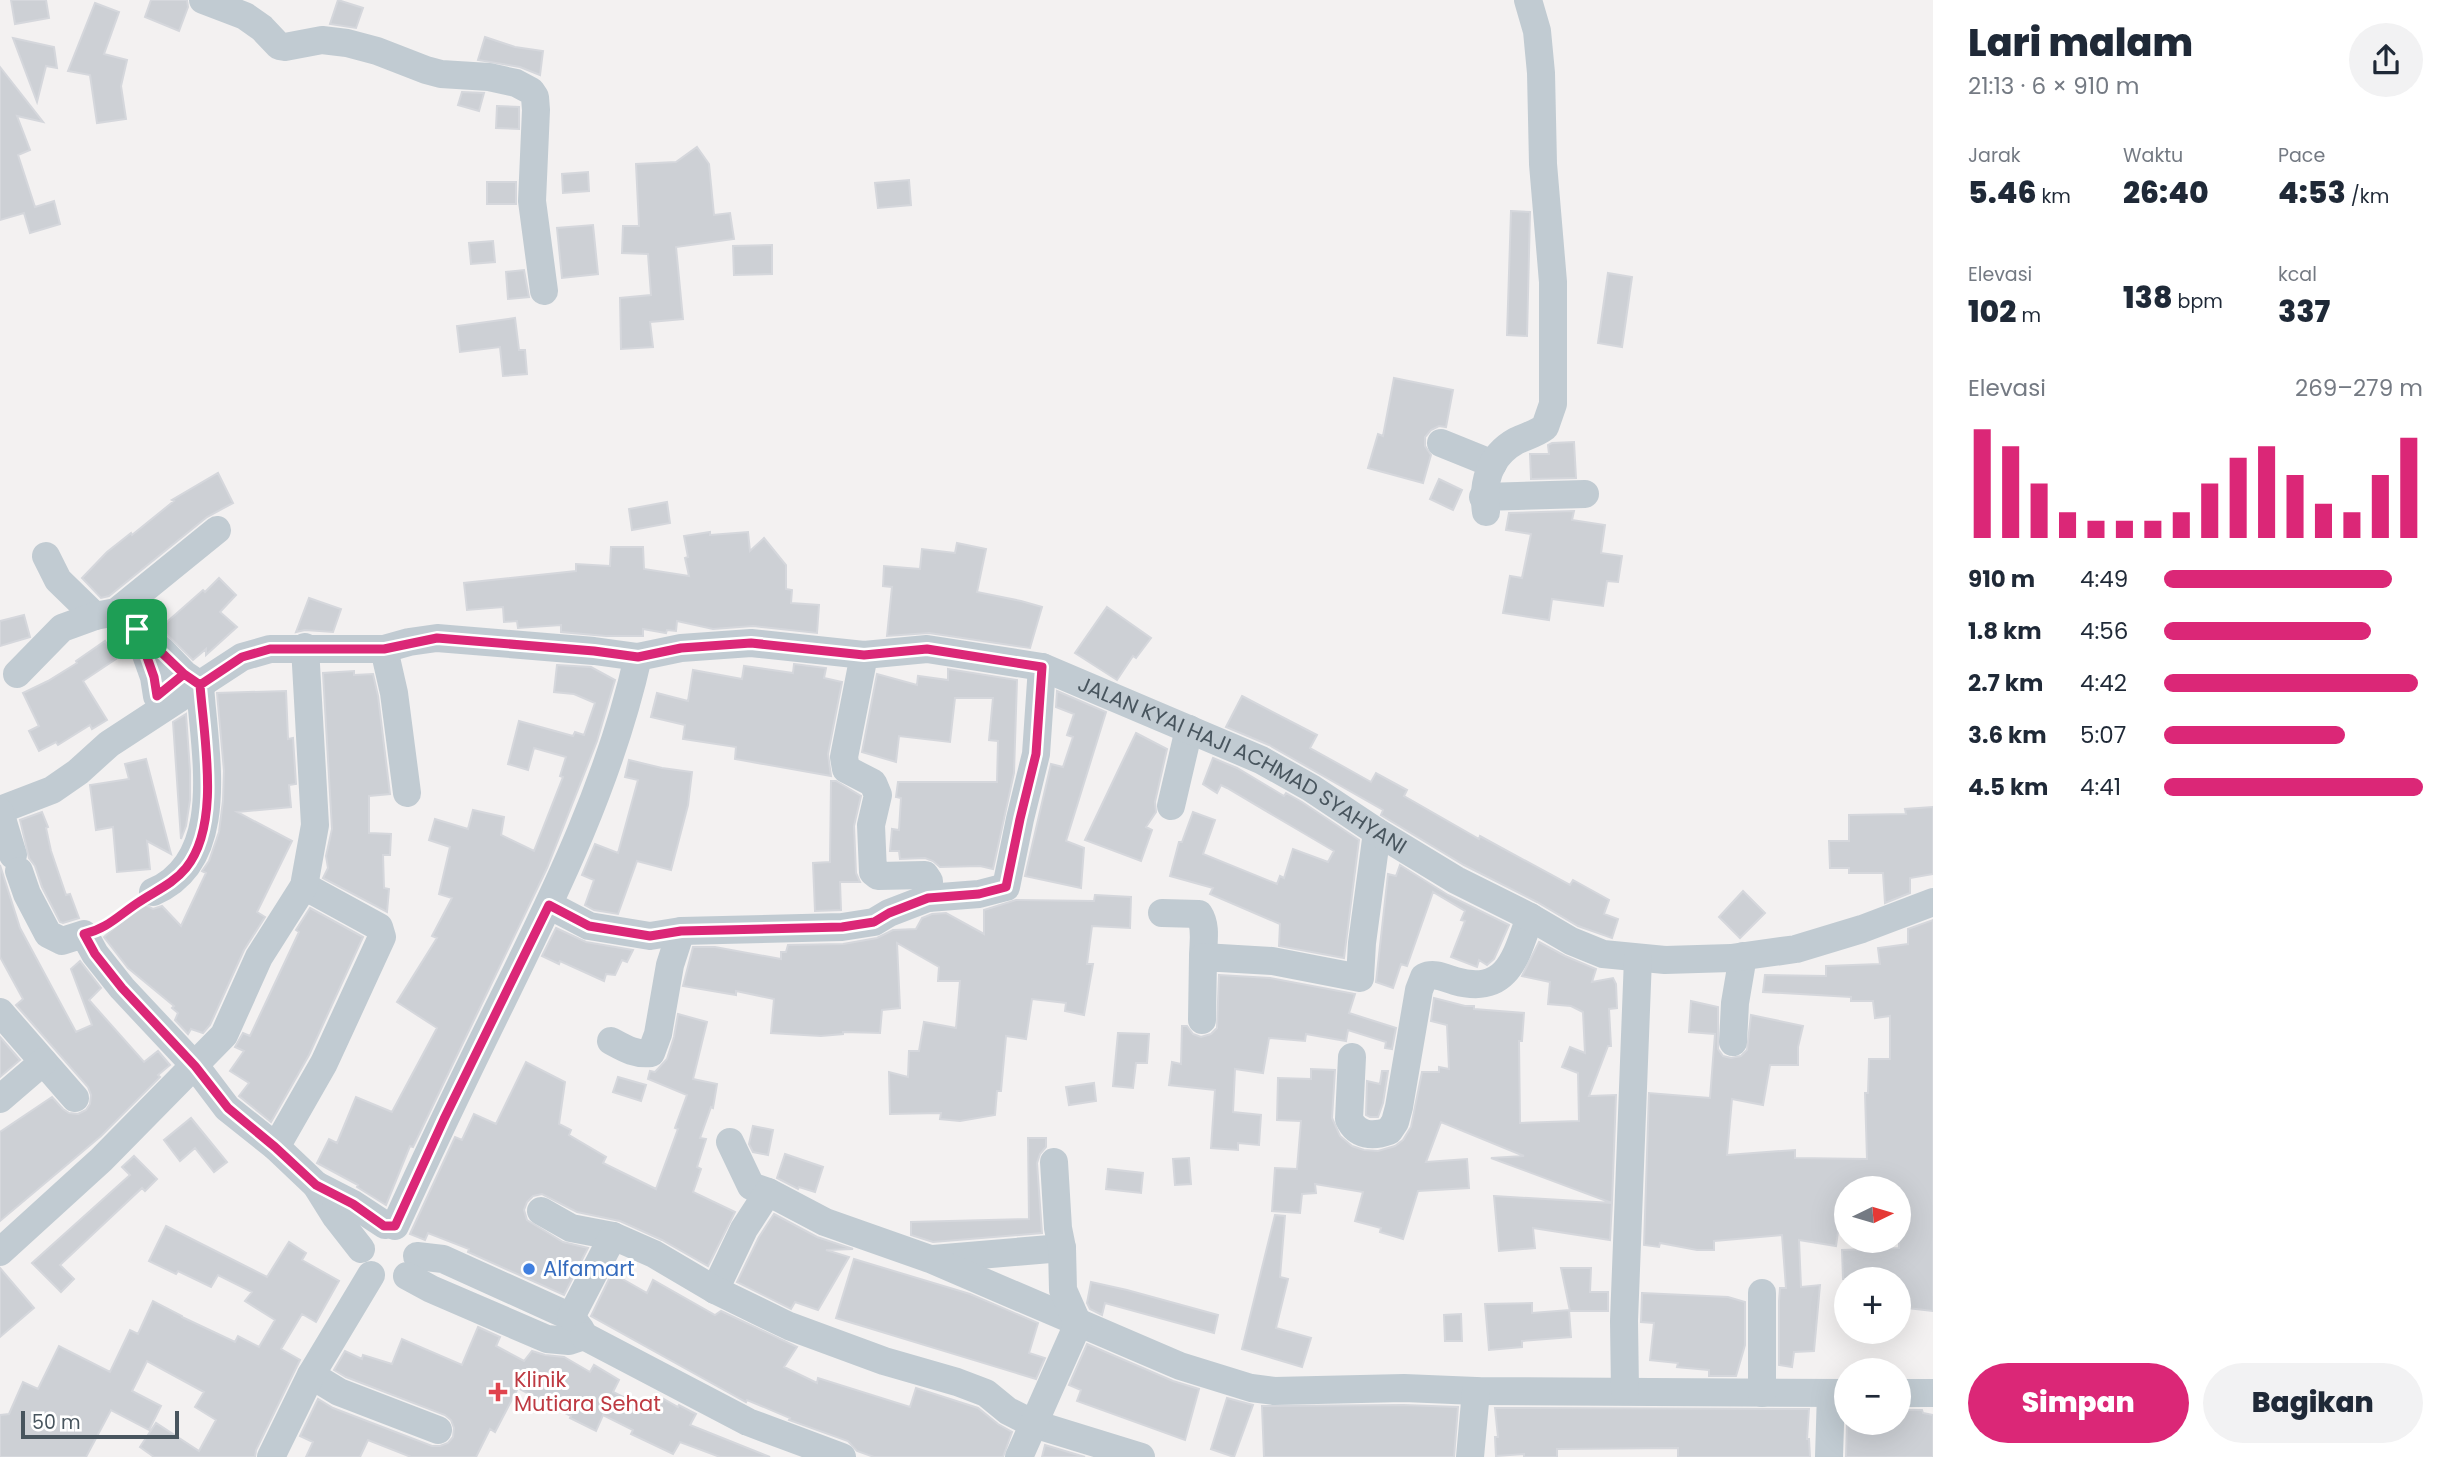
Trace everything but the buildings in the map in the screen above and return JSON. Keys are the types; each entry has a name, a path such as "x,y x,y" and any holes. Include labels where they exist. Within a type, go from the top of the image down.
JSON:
{"street":[{"path":"204,0 245,16 262,28 278,46 322,40 347,43 377,51 426,71 489,77 525,86 535,97 532,201 544,291"},
{"path":"1528,0 1537,32 1541,73 1543,164 1553,282 1553,404 1545,427 1507,447 1493,464 1485,482 1485,505 1585,494"},
{"path":"1441,443 1493,464"},
{"path":"17,674 62,628 116,619 217,530"},
{"path":"62,628 52,568 192,680 208,804 204,832 187,867 167,887 153,892"},
{"path":"116,619 154,677 157,696"},
{"name":"JALAN KYAI HAJI ACHMAD SYAHYANI","path":"192,680 242,657 270,649 384,649 437,638 638,657 681,648 751,643 864,655 927,649 1042,667 1261,760 1311,788 1456,880 1571,941 1603,954 1665,960 1743,956 1796,949 1862,929 1933,902"},
{"path":"0,1252 101,1160 224,1035 259,957 304,886 315,825 305,647"},
{"path":"384,649 394,693 407,793"},
{"path":"864,655 844,757 846,769 873,783 878,795 871,825 873,872 878,876 925,875 929,881 928,898"},
{"path":"316,1185 390,1226 409,1233 417,1247 412,1266 389,1282 371,1275 361,1259 361,1249 369,1233 390,1226 549,905 606,772 638,657"},
{"path":"549,905 589,926 650,936 681,931 842,927 874,922 889,913 928,898 979,894 1006,887 1036,754 1042,667"},
{"path":"58,768 157,696 192,680"},
{"path":"192,680 52,790 0,811 27,894 48,934 62,941 89,944 122,988 195,1066 228,1108 316,1185 361,1249"},
{"path":"1171,806 1189,729"},
{"path":"1203,957 1272,961 1360,978 1377,832"},
{"path":"275,1147 324,1063 382,937 379,927 304,886"},
{"path":"1162,913 1199,914 1202,918 1202,1020"},
{"path":"1352,1057 1349,1119 1353,1127 1370,1134 1389,1131 1399,1107 1419,990 1424,977 1435,975 1462,983 1477,984 1488,984 1498,979 1513,962 1530,917"},
{"path":"611,1041 628,1051 641,1054 651,1052 658,1034 670,965 681,931"},
{"path":"1733,1042 1735,1003 1743,956"},
{"path":"1625,1390 1625,1296 1638,958"},
{"path":"0,1012 75,1098"},
{"path":"0,1099 43,1062"},
{"path":"730,1142 751,1186 825,1222 930,1259 1180,1366 1251,1388 1274,1391 1404,1388 1476,1391 1834,1393"},
{"path":"1019,1457 1078,1324 1063,1290 1055,1162"},
{"path":"715,1290 744,1229 768,1192"},
{"path":"541,1211 571,1228 613,1237 654,1254 715,1290 789,1326 884,1361 986,1393 1008,1411 1034,1424 1141,1457"},
{"path":"412,1266 431,1289 548,1339 569,1341 613,1237"},
{"path":"930,1259 1062,1248"},
{"path":"271,1457 311,1375 371,1275"},
{"path":"1762,1293 1762,1393"},
{"path":"577,1326 748,1422 842,1457"},
{"path":"311,1375 339,1392 438,1430"},
{"path":"1469,1457 1476,1391"},
{"path":"1911,1393 1933,1393"},
{"path":"1829,1457 1834,1425"}],"path":[{"path":"89,944 99,930 153,892"}],"place":[{"name":"Alfamart","path":"529,1269"},
{"name":"Klinik Mutiara Sehat","path":"498,1392"}],"route":[{"path":"137,629 154,677 157,696 184,674 200,685 208,804 204,832 187,867 167,887 153,892 99,930 84,934 95,954 122,988 195,1066 228,1108 316,1185 353,1204 384,1226 395,1226 444,1119 549,905 589,926 650,936 681,931 842,927 874,922 889,913 928,898 979,894 1006,887 1036,754 1042,667 927,649 864,655 751,643 681,648 638,657 437,638 384,649 270,649 242,657 200,685 184,674 137,629"}]}
